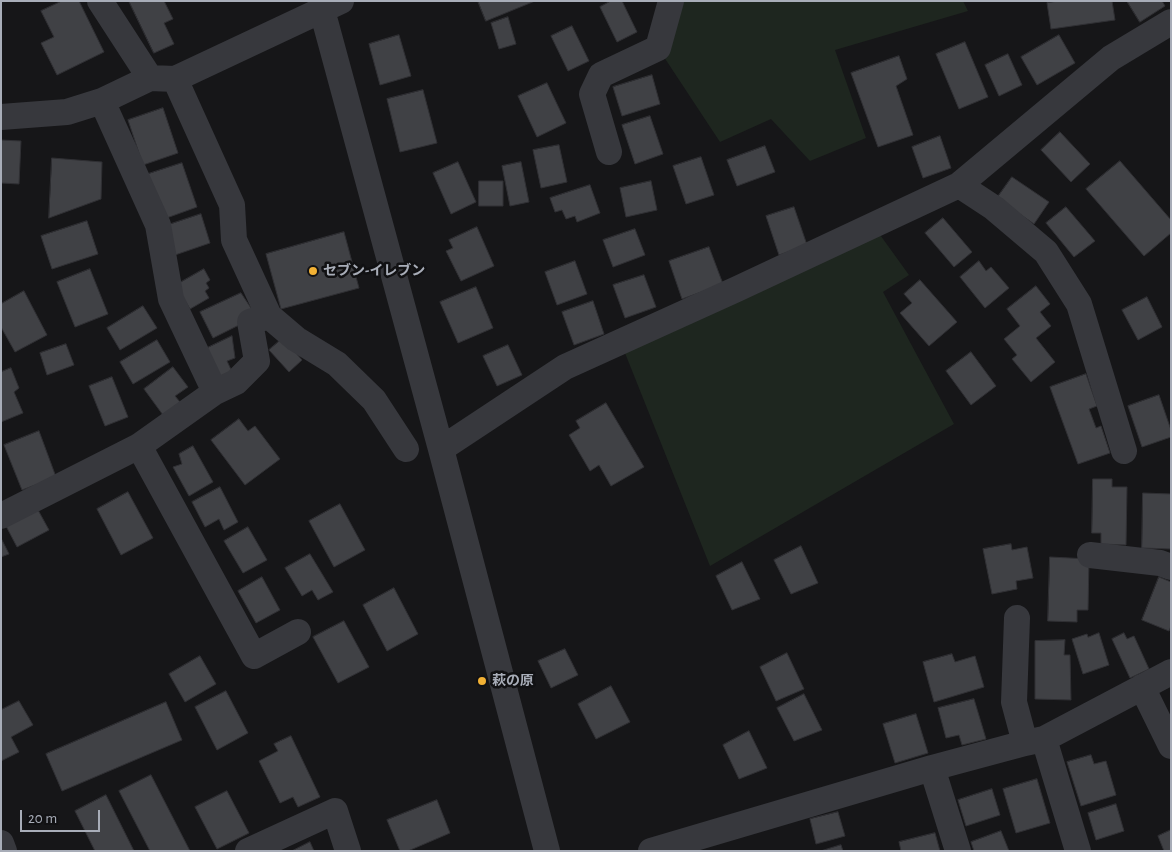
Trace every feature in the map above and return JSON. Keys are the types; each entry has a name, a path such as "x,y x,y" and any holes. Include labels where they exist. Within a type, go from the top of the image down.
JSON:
{"street":[{"path":"100,1 162,79 232,205 234,240 269,316 296,340 337,364 368,394 374,400 406,449"},
{"path":"609,152 592,94 601,75 658,48 671,1"},
{"path":"1,117 67,112 102,101 162,79 332,6 441,449 547,851"},
{"path":"441,449 566,367 959,185 1112,58 1171,22"},
{"path":"102,101 158,226 171,298 215,392"},
{"path":"959,185 994,208 1046,252 1075,296 1124,451"},
{"path":"1,516 140,446 215,392 236,382 258,361 250,322 269,316"},
{"path":"140,446 254,656 298,632"},
{"path":"1090,556 1160,563 1171,567"},
{"path":"1017,618 1014,702 1034,741 1078,851"},
{"path":"651,851 932,768 1034,741 1171,672"},
{"path":"1142,687 1171,746"},
{"path":"932,768 958,851"},
{"path":"248,851 335,811 348,851"},
{"path":"1,842 4,851"}],"shaded area":[{"path":"671,1 963,1 968,11 835,50 866,138 810,161 771,119 720,142 658,48"},
{"path":"878,232 909,275 883,292 954,424 710,566 625,353"}],"building":[{"path":"62,1 79,1 104,52 57,75 41,43 54,37 41,11"},
{"path":"129,1 164,1 173,19 164,23 174,44 154,53"},
{"path":"478,1 535,1 486,21"},
{"path":"611,1 622,1 637,32 617,42 600,7"},
{"path":"1059,1 1112,1 1115,20 1051,29 1047,3"},
{"path":"1127,1 1162,1 1165,6 1140,22"},
{"path":"508,17 516,44 499,49 491,23"},
{"path":"572,26 589,61 568,71 551,36"},
{"path":"399,35 411,76 380,85 369,44"},
{"path":"1059,35 1075,63 1037,85 1021,57"},
{"path":"965,42 988,97 959,109 936,54"},
{"path":"1008,54 1022,85 999,96 985,65"},
{"path":"899,56 907,79 896,86 913,135 878,147 851,73"},
{"path":"652,75 660,104 622,116 613,87"},
{"path":"547,83 566,123 537,137 518,96"},
{"path":"423,90 437,143 400,152 387,99"},
{"path":"163,108 178,153 143,165 128,120"},
{"path":"650,116 663,154 635,164 622,125"},
{"path":"1060,132 1090,164 1071,182 1041,150"},
{"path":"940,136 951,168 923,178 912,147"},
{"path":"1,140 21,141 19,184 1,183"},
{"path":"559,145 567,182 541,188 533,150"},
{"path":"765,146 775,172 737,186 727,160"},
{"path":"701,157 714,195 686,204 673,166"},
{"path":"52,158 102,162 101,199 49,218"},
{"path":"1120,161 1171,220 1171,233 1144,256 1086,189"},
{"path":"458,162 476,202 451,214 433,173"},
{"path":"521,162 529,202 510,206 502,166"},
{"path":"182,163 197,207 161,220 145,175"},
{"path":"1012,177 1049,202 1034,224 997,198"},
{"path":"479,181 503,181 503,206 479,206"},
{"path":"651,181 657,210 626,217 620,188"},
{"path":"590,185 600,213 577,222 575,216 566,219 562,210 555,212 550,198"},
{"path":"794,207 807,245 779,255 766,216"},
{"path":"1066,207 1095,241 1074,257 1046,223"},
{"path":"201,214 210,243 175,255 165,226"},
{"path":"943,218 972,252 954,267 925,233"},
{"path":"87,221 98,254 52,269 41,236"},
{"path":"477,227 494,266 461,281 446,251 453,248 449,240"},
{"path":"635,229 645,255 613,267 603,240"},
{"name":"セブン-イレブン","path":"344,232 359,288 281,309 266,254"},
{"path":"709,247 723,284 682,299 669,261"},
{"path":"575,261 587,294 557,305 545,272"},
{"path":"979,261 986,271 991,267 1009,288 985,308 960,277"},
{"path":"90,269 108,314 75,327 57,282"},
{"path":"204,269 210,280 206,283 209,288 205,291 209,298 190,309 176,285"},
{"path":"644,275 656,307 625,318 613,285"},
{"path":"920,280 957,322 929,346 900,313 912,303 904,294"},
{"path":"1036,286 1050,304 1040,312 1051,326 1036,338 1055,362 1031,382 1012,359 1017,355 1004,339 1020,326 1007,309"},
{"path":"476,287 493,328 458,343 440,302"},
{"path":"24,291 47,335 15,352 1,327 1,304"},
{"path":"241,293 253,311 243,323 213,338 200,312"},
{"path":"1147,297 1162,327 1138,340 1122,310"},
{"path":"593,301 604,334 574,345 562,312"},
{"path":"143,306 157,328 120,350 107,328"},
{"path":"232,336 235,358 227,361 234,376 218,384 201,351"},
{"path":"283,338 302,360 289,372 269,350"},
{"path":"157,340 170,362 133,384 120,362"},
{"path":"66,344 74,365 47,375 40,353"},
{"path":"508,345 522,375 497,386 483,356"},
{"path":"971,352 996,386 971,405 946,371"},
{"path":"173,367 188,387 175,396 180,402 163,415 144,389"},
{"path":"11,368 19,388 14,392 23,413 1,422 1,372"},
{"path":"1086,374 1097,406 1089,409 1096,428 1101,426 1110,453 1078,464 1050,387"},
{"path":"112,377 128,417 105,426 89,386"},
{"path":"1159,395 1171,430 1171,437 1142,447 1128,406"},
{"path":"606,403 644,467 611,486 599,465 590,471 569,435 580,428 576,421"},
{"path":"239,419 248,431 255,426 280,459 245,485 211,440"},
{"path":"39,431 56,477 22,490 4,445"},
{"path":"193,446 213,482 189,496 173,467 182,464 179,454"},
{"path":"1093,479 1112,479 1112,487 1127,487 1126,545 1101,544 1101,533 1092,533"},
{"path":"220,487 238,522 224,530 219,519 205,527 192,502"},
{"path":"128,492 153,538 121,555 97,509"},
{"path":"1143,493 1171,494 1171,549 1142,548"},
{"path":"340,504 365,550 334,567 309,521"},
{"path":"38,510 49,530 17,547 6,526"},
{"path":"248,527 267,560 243,573 224,541"},
{"path":"1,538 9,554 1,557"},
{"path":"1011,544 1012,550 1027,547 1033,578 1016,581 1017,589 992,594 983,549"},
{"path":"801,546 818,583 791,594 774,560"},
{"path":"310,554 333,592 318,600 312,590 302,596 285,568"},
{"path":"1050,557 1089,559 1088,610 1077,610 1077,622 1048,621"},
{"path":"742,562 760,599 732,610 716,576"},
{"path":"262,577 280,610 256,623 238,591"},
{"path":"1159,577 1171,582 1171,626 1169,631 1142,620"},
{"path":"394,588 418,634 387,651 363,605"},
{"path":"344,621 369,667 338,683 313,637"},
{"path":"1099,633 1109,665 1083,674 1072,639 1087,634 1088,637"},
{"path":"1124,633 1127,639 1134,636 1149,669 1130,678 1112,639"},
{"path":"1065,640 1064,655 1070,655 1071,700 1035,699 1035,641"},
{"path":"565,649 578,675 551,688 538,661"},
{"path":"787,653 804,689 776,701 760,667"},
{"path":"952,654 955,662 975,656 984,687 934,702 923,662"},
{"path":"200,656 216,684 185,702 169,674"},
{"path":"611,686 630,722 596,739 578,704"},
{"path":"226,691 248,733 217,750 195,707"},
{"path":"804,694 822,730 794,741 777,708"},
{"path":"974,699 986,739 962,745 959,735 946,738 938,708"},
{"path":"19,701 33,725 11,737 19,752 1,761 1,710"},
{"path":"166,702 182,740 62,791 46,754"},
{"path":"916,714 928,753 895,763 883,724"},
{"path":"749,731 767,768 739,779 723,745"},
{"path":"291,736 320,797 298,807 293,797 280,803 259,761 278,751 274,744"},
{"path":"1091,755 1094,764 1106,761 1116,795 1081,806 1067,762"},
{"path":"151,775 190,851 150,851 119,791"},
{"path":"1037,779 1050,823 1016,833 1003,789"},
{"path":"992,789 1000,815 966,826 958,800"},
{"path":"227,791 249,833 217,849 195,807"},
{"path":"106,795 134,851 95,851 75,811"},
{"path":"437,800 450,833 408,851 400,851 387,820"},
{"path":"1116,804 1124,831 1096,840 1088,813"},
{"path":"838,812 845,836 816,844 810,819"},
{"path":"1171,830 1171,851 1164,851 1158,836"},
{"path":"1001,831 1009,851 974,851 971,842"},
{"path":"935,833 940,851 901,851 899,842"},
{"path":"310,842 314,851 292,851"},
{"path":"841,845 843,851 821,851"}],"place":[{"name":"セブン-イレブン","path":"313,271"},
{"name":"萩の原","path":"482,681"}]}
